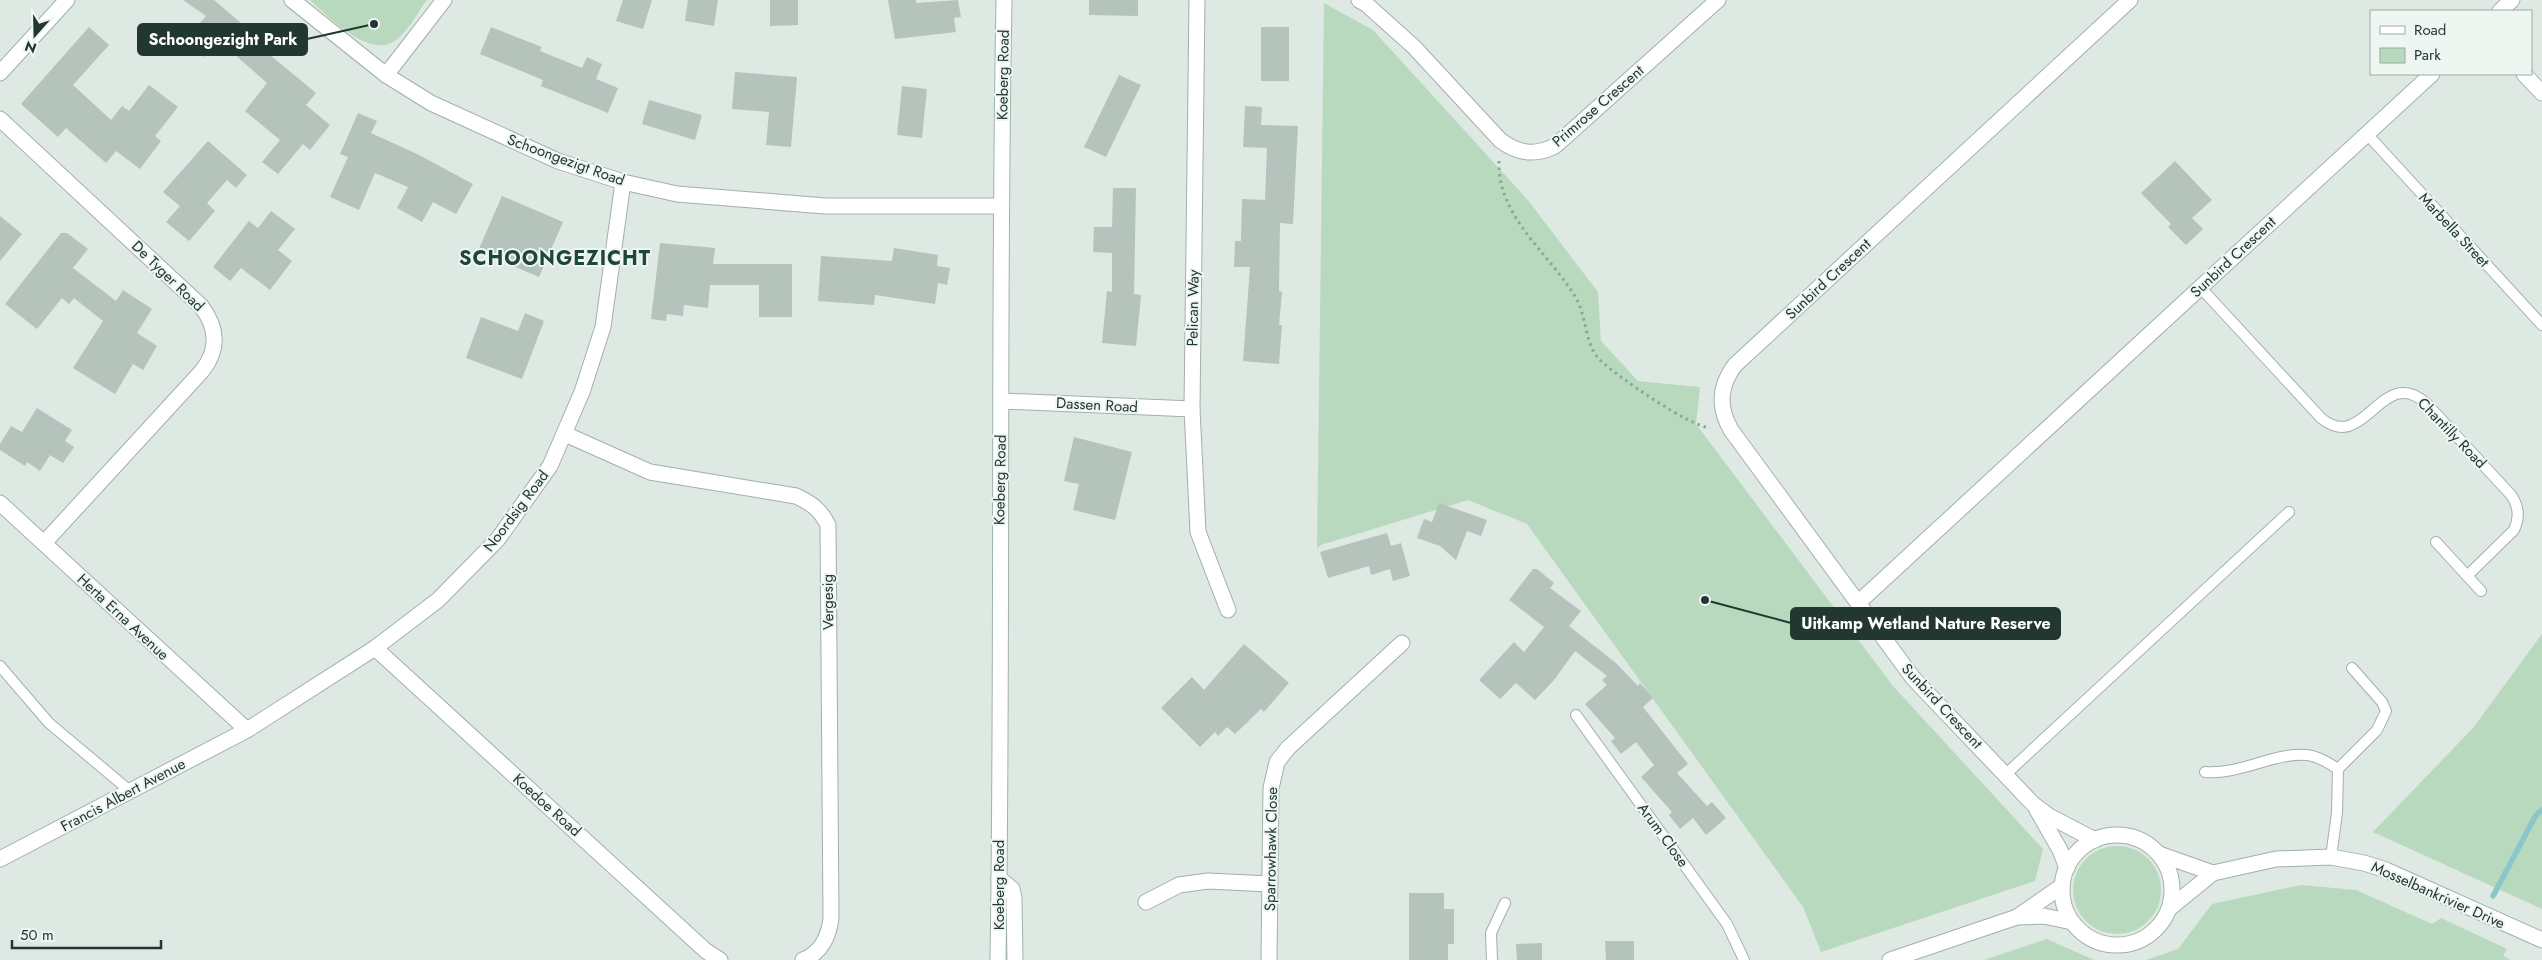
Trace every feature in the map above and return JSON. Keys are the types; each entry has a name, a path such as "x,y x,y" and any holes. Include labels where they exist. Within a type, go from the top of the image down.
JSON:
{"street":[{"path":"0,73 67,0"},
{"name":"Schoongezigt Road","path":"292,0 386,75 431,103 501,137 558,161 623,182 677,194 825,206 1000,206"},
{"path":"386,75 444,0"},
{"name":"Koeberg Road","path":"998,960 1002,401 1000,206 1004,0"},
{"name":"Pelican Way","path":"1197,0 1192,409 1198,532 1228,610"},
{"name":"Primrose Crescent","path":"1365,1 1414,47 1500,140 1514,149 1530,153 1555,146 1718,0"},
{"name":"Sunbird Crescent","path":"2095,840 2049,816 2033,804 1913,678 1731,430 1724,414 1721,395 1728,374 1735,365 2130,0"},
{"path":"2501,10 2512,0"},
{"name":"Sunbird Crescent","path":"1858,603 2431,75"},
{"path":"2525,75 2542,93"},
{"name":"De Tyger Road","path":"0,119 201,306 212,325 215,336 211,358 202,371 44,544"},
{"name":"Noordsig Road","path":"247,730 375,648 438,600 498,539 550,466 582,392 603,328 623,182"},
{"name":"Dassen Road","path":"1002,401 1192,409"},
{"name":"Vergesig","path":"565,434 650,472 796,496 812,503 823,514 828,524 831,918 825,941 808,959"},
{"name":"Herta Erna Avenue","path":"0,503 247,730"},
{"name":"Sparrowhawk Close","path":"1269,960 1271,788 1277,762 1288,748 1402,643"},
{"name":"Koedoe Road","path":"375,648 706,951 720,960"},
{"name":"Francis Albert Avenue","path":"0,859 247,730"},
{"name":"Sunbird Crescent","path":"2033,804 2056,843 2067,868"},
{"name":"Mosselbankrivier Drive","path":"2213,873 2159,854 2141,840 2118,835 2095,840 2076,853 2067,868 2062,886 2064,904 2072,922 2090,938 2113,946 2137,942 2158,928 2170,908 2213,873 2276,859 2331,857 2364,863 2386,870 2542,940"},
{"name":"Mosselbankrivier Drive","path":"2159,854 2172,880 2170,908"},
{"path":"1000,878 1012,889 1014,898 1015,960"},
{"path":"1146,902 1179,885 1208,881 1270,884"},
{"name":"Mosselbankrivier Drive","path":"1890,960 2017,917 2062,886"},
{"name":"Mosselbankrivier Drive","path":"2017,917 2044,916 2072,922"}],"lane":[{"name":"Marbella Street","path":"2367,134 2542,325"},
{"name":"Chantilly Road","path":"2200,287 2326,422 2339,427 2355,424 2389,396 2402,393 2420,398 2511,495 2517,508 2517,523 2514,530 2467,576"},
{"path":"2006,774 2289,512"},
{"path":"2436,542 2481,591"},
{"path":"0,666 49,723 130,791"},
{"path":"2331,857 2337,813 2338,769 2377,730 2386,711 2382,702 2352,668"},
{"name":"Arum Close","path":"1576,715 1727,924 1744,960"},
{"path":"2205,772 2221,774 2298,755 2316,757 2338,769"},
{"path":"1492,960 1491,933 1505,903"}],"path":[{"path":"1500,140 1499,176 1505,194 1534,246 1576,298 1588,336 1600,360 1686,419 1703,428 1731,430"}],"green space":[{"path":"310,0 427,0 405,32 396,40 386,45 374,45 350,34"},
{"path":"1324,3 1373,30 1527,199 1598,292 1601,341 1638,381 1700,387 1696,424 1893,686 2043,849 2035,881 1821,952 1803,907 1527,524 1468,500 1321,545 1317,548"},
{"path":"2542,634 2542,909 2373,832 2473,728"},
{"path":"2117,846 2134,850 2148,859 2157,873 2161,890 2157,907 2148,921 2134,930 2117,934 2100,930 2086,921 2077,907 2073,890 2077,873 2086,859 2100,850"},
{"path":"2301,885 2356,890 2432,924 2441,918 2507,949 2503,956 2511,960 2146,960 2178,949 2212,904"},
{"path":"2047,939 2094,960 1984,960"}],"building":[{"path":"183,0 214,0 268,46 264,50 316,93 306,105 330,125 310,150 303,144 278,174 262,162 280,140 245,111 267,83 218,40 204,57 184,41 206,16"},
{"path":"623,0 652,0 643,29 616,21"},
{"path":"688,0 718,0 714,26 685,21"},
{"path":"770,0 798,0 798,25 770,26"},
{"path":"888,0 916,0 916,3 958,0 961,17 954,18 956,32 895,39"},
{"path":"1089,0 1138,0 1138,16 1089,15"},
{"path":"89,27 109,45 73,85 111,120 122,106 129,111 149,85 178,107 155,136 161,141 140,169 116,151 106,163 66,128 58,137 21,104"},
{"path":"491,27 542,47 540,51 582,68 587,57 602,64 596,79 618,88 608,113 541,86 543,80 480,54"},
{"path":"1261,27 1289,27 1289,81 1261,81"},
{"path":"735,72 797,77 791,147 766,145 769,112 732,109"},
{"path":"1119,75 1141,85 1106,157 1084,147"},
{"path":"902,86 927,89 922,138 897,135"},
{"path":"649,100 702,115 695,140 642,124"},
{"path":"1245,106 1262,107 1261,125 1298,126 1293,224 1280,223 1279,291 1282,292 1279,325 1282,325 1279,364 1243,361 1250,267 1234,267 1235,241 1241,241 1242,199 1265,200 1267,148 1243,147"},
{"path":"358,113 377,121 371,133 417,154 473,184 456,214 433,202 422,222 397,208 408,187 375,173 359,210 330,197 348,157 340,154"},
{"path":"208,141 247,175 236,188 227,180 207,203 215,211 189,241 166,222 180,206 163,192"},
{"path":"2175,161 2212,200 2192,218 2203,229 2186,245 2168,227 2171,224 2141,193"},
{"path":"1113,188 1136,188 1134,294 1141,295 1136,346 1102,343 1107,291 1112,292 1112,253 1093,252 1094,227 1112,227"},
{"path":"502,196 563,222 539,277 478,251"},
{"path":"271,211 295,229 278,250 292,261 270,290 241,268 230,281 213,267 249,221 258,228"},
{"path":"0,216 22,234 0,261"},
{"path":"61,233 67,233 88,249 73,268 116,301 123,290 152,309 137,333 157,346 143,370 133,364 115,394 73,368 103,321 74,298 69,304 62,298 37,329 5,304"},
{"path":"660,243 715,248 713,264 792,264 792,317 759,317 759,285 710,285 708,308 684,305 683,316 667,314 666,321 651,319"},
{"path":"894,248 938,255 937,266 950,268 947,285 938,283 935,304 875,295 874,305 818,301 821,256 892,261"},
{"path":"525,313 544,321 522,379 466,358 481,317 518,331"},
{"path":"37,408 72,430 65,441 74,447 63,463 50,455 40,471 27,462 25,466 0,450 0,444 11,426 22,432"},
{"path":"1074,437 1132,452 1115,520 1073,510 1079,484 1064,481"},
{"path":"1439,503 1487,520 1481,536 1467,531 1456,560 1440,546 1417,538 1424,519 1432,522"},
{"path":"1387,533 1391,546 1401,543 1410,576 1393,581 1390,569 1371,575 1369,566 1328,578 1320,552"},
{"path":"1533,569 1537,569 1554,583 1550,588 1581,611 1569,626 1616,663 1638,686 1640,683 1653,698 1643,707 1688,764 1677,773 1707,806 1712,802 1726,818 1706,835 1693,818 1680,829 1669,815 1672,812 1641,777 1654,765 1636,742 1621,754 1611,741 1615,738 1585,704 1607,685 1602,680 1607,676 1575,651 1554,680 1535,700 1516,683 1500,699 1479,680 1514,642 1524,652 1544,627 1509,600"},
{"path":"1244,644 1289,683 1264,712 1261,709 1235,734 1227,727 1218,736 1215,732 1200,747 1161,708 1192,677 1204,690"},
{"path":"1409,893 1444,893 1444,909 1454,909 1454,944 1448,944 1448,960 1409,960"},
{"path":"1605,941 1634,941 1634,960 1606,960"},
{"path":"1542,943 1542,960 1517,960 1516,944"}],"waterway":[{"path":"2493,896 2536,815 2542,810"}],"place":[{"name":"Schoongezight Park","path":"374,24"},
{"name":"Uitkamp Wetland Nature Reserve","path":"1705,600"}],"district":[{"name":"SCHOONGEZICHT","path":"555,258"}]}
